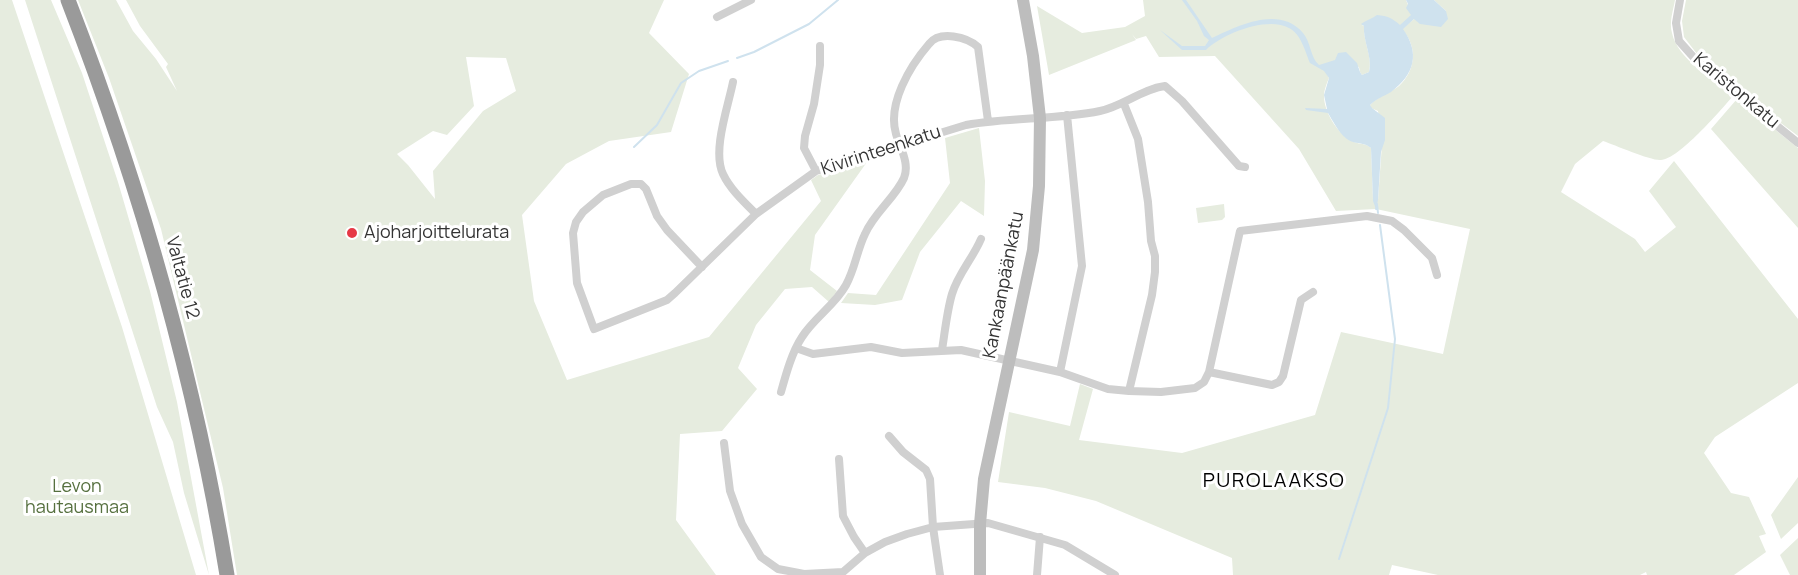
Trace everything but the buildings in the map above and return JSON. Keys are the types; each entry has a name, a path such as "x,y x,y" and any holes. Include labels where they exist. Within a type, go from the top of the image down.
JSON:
{"highway":[{"name":"Valtatie 12","path":"68,0 99,79 166,292 201,441 227,575"}],"street":[{"path":"717,17 751,0"},
{"name":"Kankaanpäänkatu","path":"980,575 980,524 984,479 1033,250 1041,155 1040,118 1033,56 1023,0"},
{"name":"Karistonkatu","path":"1680,0 1676,23 1679,41 1696,60 1798,142"},
{"path":"781,392 796,348 803,335 846,286 865,233 902,183 906,169 893,117 896,101 902,86 929,44 940,36 966,40 978,47 988,121"},
{"path":"816,171 804,148 814,104 820,65 820,46"},
{"path":"733,82 718,155 722,174 756,214"},
{"name":"Kivirinteenkatu","path":"702,267 667,230 657,216 646,189 641,184 630,183 603,195 583,212 576,222 573,233 578,283 594,329 667,300 702,267 756,214 816,171 951,129 988,121 1101,111 1124,104 1151,90 1165,86 1182,101 1239,166 1245,167"},
{"path":"1124,104 1137,139 1155,256 1152,295 1129,391"},
{"path":"1060,372 1082,266 1066,115"},
{"path":"796,348 813,354 871,347 902,353 961,350 1060,372 1108,389 1161,392 1195,388 1204,382 1209,372 1240,231 1367,216 1392,221 1432,258 1437,275"},
{"path":"942,350 952,293 981,239"},
{"path":"1209,372 1272,385 1278,382 1283,376 1301,300 1313,292"},
{"path":"889,436 903,452 926,470 930,479 933,527 940,575"},
{"path":"724,443 730,491 742,524 761,557 778,569 804,573 843,573 866,553 885,542 933,527 988,523 1065,545 1115,575"},
{"path":"839,459 843,516 866,553"},
{"path":"1037,575 1040,537"}],"green space":[{"name":"Levon hautausmaa","path":"0,0 12,0 122,327 196,575 0,575"},
{"path":"25,0 51,0 82,73 118,182 150,291 177,402 209,575 184,493 173,442 157,407"},
{"path":"78,0 116,0 133,31 156,59 177,91 166,67 168,64 140,26 126,0 664,0 649,33 689,74 671,132 609,141 566,164 522,215 534,301 567,380 709,337 821,201 811,180 818,175 867,162 815,235 810,270 837,291 829,302 812,287 785,289 756,325 738,368 757,389 722,431 680,434 676,520 716,575 237,575 223,488 161,229 109,78","holes":["466,57 506,58 516,91 483,111 433,171 435,199 397,154 433,131 447,135 474,106"]},
{"path":"1143,0 1406,0 1412,15 1400,26 1371,19 1362,25 1370,61 1369,72 1362,75 1359,67 1335,60 1327,74 1329,78 1324,94 1329,115 1340,132 1353,142 1371,148 1373,200 1378,200 1382,144 1378,111 1370,105 1405,80 1412,66 1413,51 1402,29 1414,19 1446,11 1434,0 1675,0 1671,25 1675,42 1688,60 1733,96 1699,133 1669,158 1656,160 1603,141 1575,164 1561,192 1635,239 1645,252 1676,227 1649,191 1674,161 1798,319 1798,383 1715,437 1704,453 1731,493 1749,497 1766,534 1759,536 1766,552 1734,575 1647,575 1646,572 1640,575 1438,575 1392,565 1389,575 1233,575 1232,558 1096,501 1045,488 998,482 1009,412 1070,426 1080,384 1093,389 1079,440 1182,453 1315,415 1341,332 1443,354 1470,229 1376,209 1336,211 1299,149 1215,56 1159,57 1146,36 1136,39 1132,34 1136,40 1049,75 1037,6 1082,33 1125,27 1145,16"},
{"path":"1686,0 1798,0 1798,136 1697,54 1684,37 1682,21"},
{"path":"1737,99 1798,148 1798,228 1711,129"},
{"path":"979,128 985,181 984,216 961,201 920,252 902,300 875,305 841,303 848,293 876,295 950,183 945,138"},
{"path":"1224,204 1225,217 1222,220 1198,223 1196,208"},
{"path":"1798,477 1798,523 1781,539 1771,515"},
{"path":"1798,538 1798,575 1790,575 1780,555"}],"water":[{"path":"1182,0 1186,0 1212,38 1258,20 1282,20 1303,33 1319,65 1335,60 1338,53 1346,52 1357,63 1362,75 1369,72 1370,67 1364,26 1361,24 1377,15 1390,18 1400,25 1411,15 1406,8 1408,4 1406,0 1434,0 1446,11 1448,19 1441,27 1420,24 1414,19 1403,29 1412,46 1410,70 1391,92 1370,105 1385,118 1385,140 1381,152 1376,209 1373,201 1371,148 1345,138 1328,113 1305,108 1327,109 1324,95 1329,78 1324,71 1310,63 1297,34 1280,25 1257,25 1233,33 1206,50 1182,50 1160,30 1182,46 1205,46 1209,40 1204,36 1197,21"}],"waterway":[{"path":"737,58 754,52 809,24 838,0"},
{"path":"634,147 657,125 681,83 699,71 728,61"},
{"path":"1376,209 1377,204 1378,213"},
{"path":"1339,559 1388,408 1395,339 1380,225"}],"place":[{"name":"Ajoharjoittelurata","path":"352,233"}],"district":[{"name":"PUROLAAKSO","path":"1274,481"}]}
